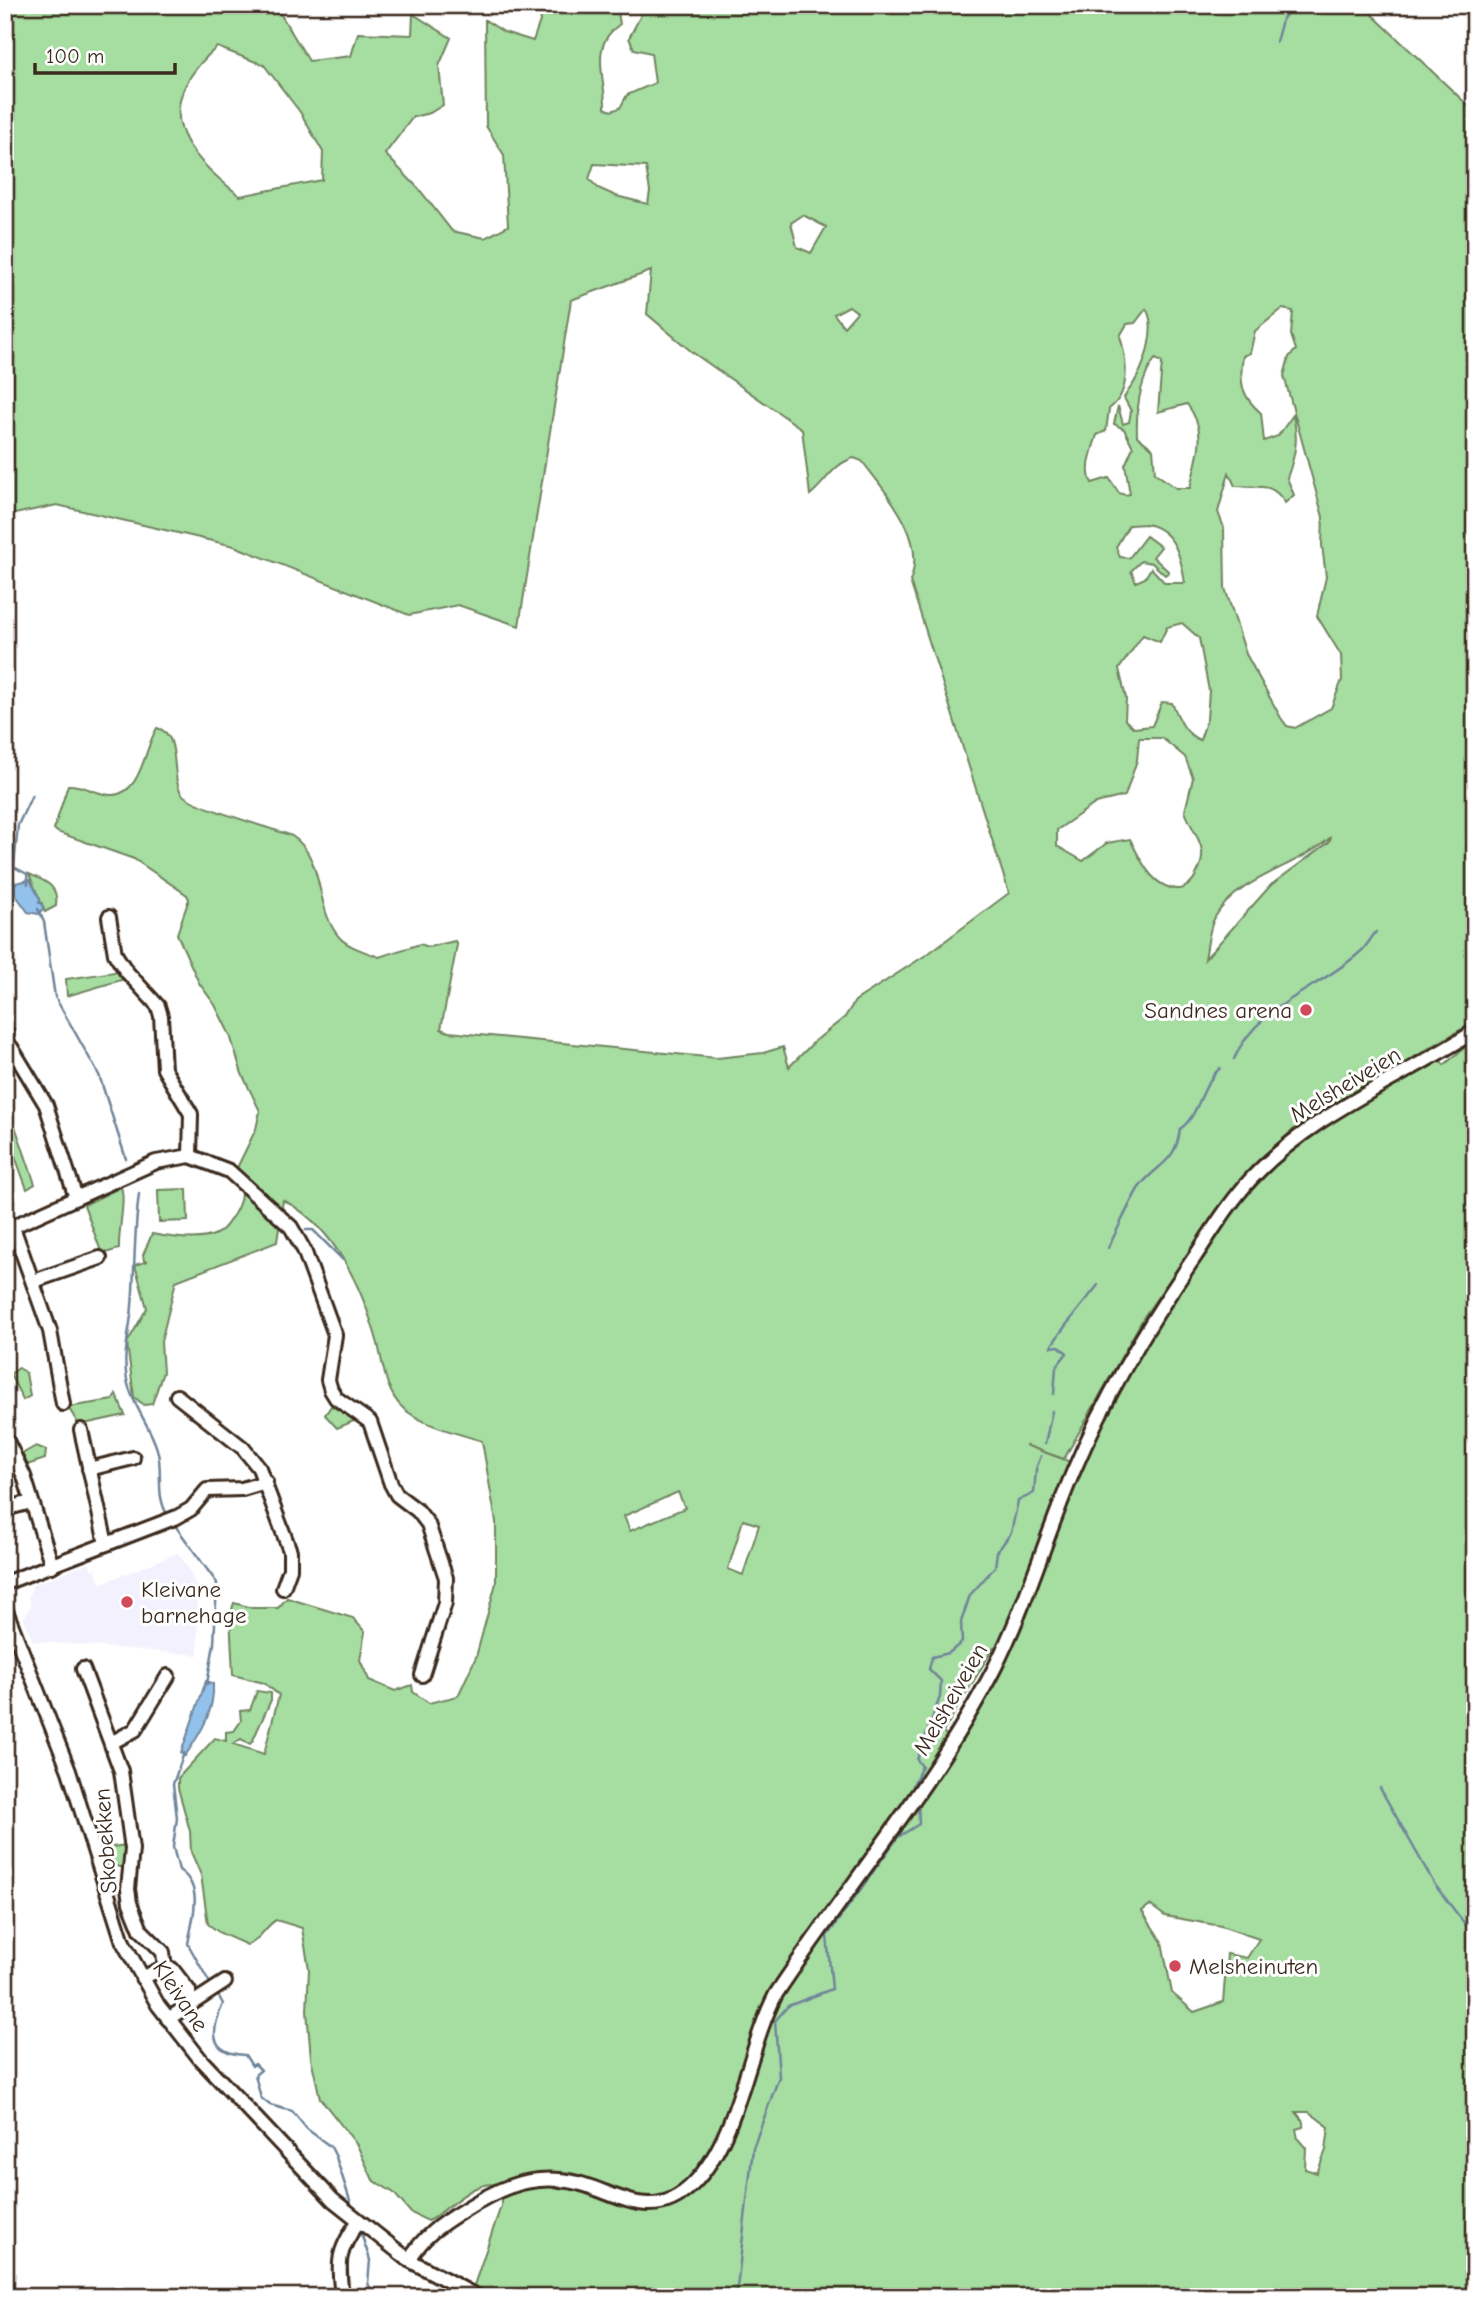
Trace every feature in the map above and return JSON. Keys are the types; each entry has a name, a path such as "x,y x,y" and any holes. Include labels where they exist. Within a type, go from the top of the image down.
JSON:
{"street":[{"path":"109,917 115,954 126,971 158,1006 164,1069 191,1114 190,1156"},
{"name":"Melsheiveien","path":"409,2260 421,2242 442,2224 485,2196 512,2185 537,2180 562,2180 643,2205 666,2202 691,2186 704,2169 723,2133 747,2078 767,2012 776,1994 951,1742 1001,1654 1074,1470 1119,1376 1151,1322 1231,1203 1252,1178 1314,1124 1475,1031"},
{"path":"8,1037 46,1105 76,1198"},
{"path":"63,1404 50,1331 34,1281 9,1229 156,1162 190,1156 229,1171 298,1237 335,1335 328,1380 331,1390 336,1398 370,1422 394,1489 418,1511 430,1529 448,1589 422,1675"},
{"path":"34,1281 100,1258"},
{"path":"177,1396 243,1448 266,1482 290,1551 290,1569 283,1588"},
{"path":"81,1430 106,1544"},
{"path":"5,1437 24,1476 52,1566"},
{"path":"89,1469 133,1458"},
{"path":"5,1583 186,1512 207,1490 242,1489 266,1482"},
{"path":"5,1509 31,1502"},
{"name":"Kleivane","path":"5,1608 69,1771 113,1915 142,1978 168,2019 201,2060 312,2180 358,2222 409,2260 478,2297"},
{"name":"Skobekken","path":"83,1669 121,1771 132,1849 129,1896 141,1930 163,1952 165,1968 172,1969 187,1987 189,2007"},
{"path":"111,1743 135,1730 168,1675"},
{"path":"142,1978 165,1968"},
{"path":"168,2019 225,1982"},
{"path":"342,2297 340,2251 358,2222"}],"shaded area":[{"path":"178,1553 190,1571 197,1590 198,1655 33,1641 24,1619 31,1604 28,1597 33,1585 89,1563 92,1570 96,1568 100,1584"}],"green space":[{"path":"5,5 275,5 309,61 351,56 358,33 412,35 413,14 451,38 439,66 443,105 430,113 413,117 385,154 419,189 452,231 485,238 508,226 504,155 486,126 485,20 504,32 533,41 542,15 537,5 617,6 620,24 610,33 601,52 605,108 611,111 620,108 627,95 655,83 651,53 634,49 629,38 641,15 637,5 1362,5 1475,112 1475,1021 1296,1127 1247,1172 1145,1315 1064,1459 1025,1445 1076,1464 1131,1360 1239,1204 1300,1139 1439,1059 1444,1065 1475,1039 1475,2297 470,2297 501,2206 501,2186 491,2184 472,2190 428,2221 411,2213 394,2193 373,2180 357,2145 320,2098 311,2058 307,2011 309,1969 302,1928 276,1920 255,1941 247,1945 220,1933 208,1924 201,1875 191,1852 190,1831 178,1788 178,1778 215,1738 226,1741 226,1732 234,1731 241,1721 240,1711 250,1710 257,1691 271,1693 271,1700 253,1740 250,1744 241,1739 233,1744 264,1754 279,1695 264,1683 233,1675 230,1615 234,1603 252,1608 278,1608 287,1598 353,1618 365,1632 360,1660 369,1680 395,1691 412,1685 413,1692 429,1703 458,1696 476,1657 496,1583 496,1522 482,1441 430,1424 411,1414 397,1402 386,1378 372,1323 345,1262 318,1226 283,1200 277,1242 176,1281 161,1342 163,1372 152,1404 144,1405 134,1397 127,1343 147,1308 135,1265 148,1261 144,1261 143,1255 152,1234 202,1238 216,1234 227,1225 241,1199 234,1174 256,1129 260,1111 242,1074 230,1035 215,1005 199,983 177,934 189,899 187,895 134,859 57,832 54,829 68,785 106,795 122,793 136,779 157,728 165,732 170,738 176,777 182,794 200,805 292,836 303,846 315,871 326,913 344,941 379,957 420,944 429,947 455,941 457,945 441,1029 449,1032 717,1058 763,1053 783,1047 789,1067 845,1017 855,1001 929,953 1009,893 910,581 914,565 913,549 902,517 862,461 854,458 836,468 810,495 802,429 692,352 647,314 651,271 571,300 519,626 458,605 409,615 234,546 57,505 5,516","holes":["217,47 264,65 300,112 323,152 322,180 240,196 219,179 188,144 180,126 179,108 184,89 196,68","594,164 646,167 650,191 648,204 616,196 598,188 589,179","803,215 826,227 811,253 797,247 791,223","849,306 857,312 844,327 834,314","1146,309 1150,324 1146,354 1140,372 1124,398 1131,411 1129,422 1123,424 1118,406 1114,424 1124,429 1133,447 1125,465 1130,494 1125,495 1119,493 1109,478 1092,483 1089,472 1097,435 1106,431 1109,409 1116,402 1124,385 1126,365 1120,336 1127,324 1135,323","1282,309 1293,311 1291,335 1296,350 1289,357 1284,376 1323,517 1322,545 1326,577 1317,616 1341,655 1342,680 1331,708 1295,728 1287,726 1281,718 1246,654 1225,588 1224,528 1218,512 1229,473 1235,486 1270,488 1285,503 1294,495 1287,478 1295,447 1293,415 1278,436 1264,441 1261,413 1249,401 1243,388 1243,356 1250,353 1255,331","1155,359 1162,362 1158,412 1187,404 1194,415 1198,425 1199,444 1190,488 1176,488 1155,473 1153,449 1137,436 1142,386","1146,524 1156,527 1164,532 1175,546 1185,583 1165,583 1151,568 1145,578 1136,582 1131,571 1141,561 1152,563 1165,575 1169,572 1153,557 1161,547 1146,536 1129,558 1120,557 1116,547 1129,525","1182,623 1199,638 1209,691 1207,719 1200,740 1186,730 1172,703 1162,702 1152,726 1134,728 1125,720 1126,698 1119,669 1143,635 1160,642 1167,627","1139,738 1162,738 1185,757 1193,778 1185,811 1199,841 1202,856 1193,880 1181,889 1163,885 1149,873 1130,839 1107,843 1083,861 1057,846 1057,830 1096,803 1125,796 1137,760","1331,837 1329,842 1271,885 1205,959 1215,917 1225,903 1253,882 1302,857","678,1492 685,1508 630,1531 624,1516","743,1520 759,1525 743,1575 728,1569","994,1647 998,1649 949,1737 943,1732","1150,1905 1165,1916 1221,1926 1259,1939 1247,1958 1227,1954 1223,2002 1194,2012 1172,1993 1162,1942 1142,1911","1296,2112 1309,2112 1329,2127 1326,2150 1317,2173 1305,2169 1306,2148 1298,2139 1296,2129 1303,2127 1304,2122"]},
{"path":"29,874 53,888 56,906 45,912"},
{"path":"121,971 128,978 67,996 66,979"},
{"path":"15,1126 35,1184 27,1189 5,1129"},
{"path":"121,1187 123,1200 119,1249 102,1254 84,1205"},
{"path":"187,1189 188,1221 159,1222 158,1190"},
{"path":"19,1368 26,1373 30,1396 23,1400 10,1374"},
{"path":"116,1394 125,1415 79,1425 68,1407 113,1400"},
{"path":"331,1406 356,1420 337,1428 325,1415"},
{"path":"36,1446 46,1450 45,1459 27,1465 22,1454"},
{"path":"127,1845 127,1868 115,1866 111,1847"}],"water":[{"path":"30,880 40,899 39,903 42,903 43,909 38,914 28,912 15,894 15,883"},
{"path":"206,1681 213,1684 212,1704 201,1731 185,1756 181,1753"}],"waterway":[{"path":"1276,42 1282,20 1293,5"},
{"path":"28,884 27,874 14,867 18,825 32,795"},
{"path":"5,881 15,883"},
{"path":"38,909 44,922 55,997 99,1075 126,1159"},
{"path":"1234,1059 1244,1040 1257,1025 1273,1011 1343,966 1361,951 1376,932"},
{"path":"1108,1248 1138,1189 1174,1150 1180,1129 1192,1116 1208,1083 1220,1068"},
{"path":"139,1194 126,1370 133,1398 157,1449 161,1499 168,1516"},
{"path":"306,1230 313,1230 343,1260"},
{"path":"1054,1394 1056,1367 1067,1353 1059,1346 1051,1347 1098,1285"},
{"path":"1045,1444 1052,1411"},
{"path":"915,1790 913,1785 922,1766 917,1760 940,1697 941,1681 929,1669 932,1657 949,1653 962,1642 961,1622 970,1595 995,1567 997,1552 1011,1533 1018,1501 1034,1493 1036,1469 1041,1456"},
{"path":"174,1524 217,1583 214,1644 207,1684"},
{"path":"184,1753 173,1784 177,1818 173,1847 179,1870 187,1877 194,1894 194,1914 188,1944 211,1985"},
{"path":"1380,1788 1435,1885 1475,1937"},
{"path":"736,2297 753,2148 779,2077 775,2021 788,2006 832,1989 827,1936 898,1837 919,1824 918,1800"},
{"path":"217,1993 223,2004 215,2031 219,2045 224,2050 245,2055 252,2066 255,2064 261,2070 255,2075 261,2098 270,2105 292,2111 307,2129 331,2147 353,2210"},
{"path":"360,2230 370,2260 368,2283 374,2297"}],"place":[{"name":"Sandnes arena","path":"1306,1010"},
{"name":"Kleivane barnehage","path":"127,1602"},
{"name":"Melsheinuten","path":"1175,1966"}]}
